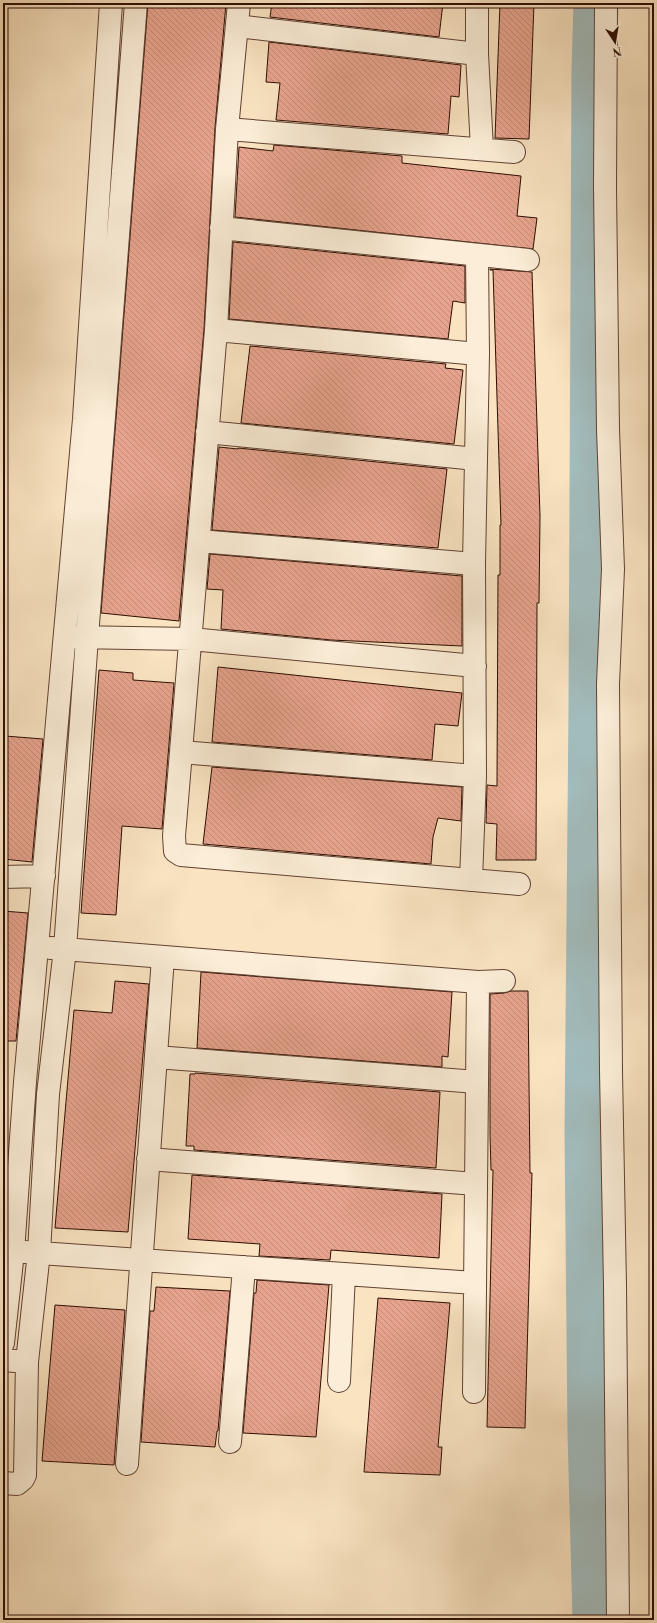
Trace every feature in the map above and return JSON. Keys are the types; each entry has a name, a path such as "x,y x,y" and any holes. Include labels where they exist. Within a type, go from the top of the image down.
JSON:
{"street":[{"path":"3,1343 8,1252 38,948 84,419 112,3"},
{"path":"3,1483 17,1484 23,1480 25,1475 27,1362 39,1252 48,1094 64,949 136,3"},
{"path":"239,3 227,129 216,330 181,752 174,844 175,851 178,854 519,884"},
{"path":"476,3 482,149"},
{"path":"606,3 605,187 608,422 613,569 608,684 618,1620"},
{"path":"237,26 477,54"},
{"path":"227,129 514,152"},
{"path":"99,193 122,195"},
{"path":"221,228 528,260"},
{"path":"471,880 475,776 474,564 478,354 477,255"},
{"path":"216,330 478,354"},
{"path":"207,432 476,459"},
{"path":"198,541 474,564"},
{"path":"66,637 191,639 475,666"},
{"path":"181,752 475,776"},
{"path":"3,877 44,876"},
{"path":"38,948 478,982 504,981"},
{"path":"127,1464 162,957"},
{"path":"474,1392 478,982"},
{"path":"156,1057 477,1082"},
{"path":"148,1159 476,1184"},
{"path":"8,1252 39,1252 475,1283"},
{"path":"230,1442 244,1267"},
{"path":"339,1381 344,1274"},
{"path":"3,1360 27,1362"}],"green space":[{"path":"595,3 606,3 615,1620 594,1620 589,1370 588,961"}],"building":[{"path":"148,3 226,3 215,128 204,329 179,621 101,613"},
{"path":"272,3 443,3 439,37 270,17"},
{"path":"500,3 534,3 529,139 495,138"},
{"path":"269,42 461,65 459,97 451,96 448,134 276,120 280,83 266,82"},
{"path":"274,145 402,156 402,163 521,176 517,216 537,218 533,249 235,217 239,147 273,151"},
{"path":"233,242 465,266 465,303 453,301 448,339 229,319"},
{"path":"490,269 532,272 540,516 539,603 537,603 536,860 496,860 497,824 486,823 487,785 497,786 498,575 500,575 501,525 493,270"},
{"path":"250,346 446,364 445,368 463,370 454,444 241,423"},
{"path":"219,447 447,469 438,548 212,530"},
{"path":"210,554 462,576 462,646 331,640 221,629 223,590 207,589"},
{"path":"218,667 462,693 458,726 435,724 432,760 212,742"},
{"path":"99,670 133,673 133,680 174,683 162,829 122,826 116,915 81,913"},
{"path":"5,736 43,739 32,862 3,859 3,756"},
{"path":"212,767 462,787 461,821 438,818 433,837 431,864 203,844"},
{"path":"3,911 28,913 16,1041 3,1041"},
{"path":"201,972 452,992 448,1057 442,1056 442,1067 197,1048"},
{"path":"115,981 149,984 128,1232 55,1228 74,1010 112,1013"},
{"path":"511,991 528,991 530,1173 532,1173 525,1428 487,1427 493,1170 491,1170 490,1135 490,994"},
{"path":"195,1073 440,1092 436,1168 194,1150 194,1146 186,1146 190,1074"},
{"path":"192,1175 442,1194 439,1258 331,1250 330,1260 259,1256 260,1244 188,1239"},
{"path":"257,1280 329,1285 316,1437 243,1433 254,1293 256,1293"},
{"path":"156,1287 230,1291 218,1431 215,1447 141,1442 150,1311 154,1311"},
{"path":"378,1298 450,1303 438,1447 442,1447 440,1475 364,1472"},
{"path":"55,1305 125,1310 114,1465 42,1461"}],"waterway":[{"path":"595,1620 590,1434 587,1131 591,709 594,69 596,3"}]}
